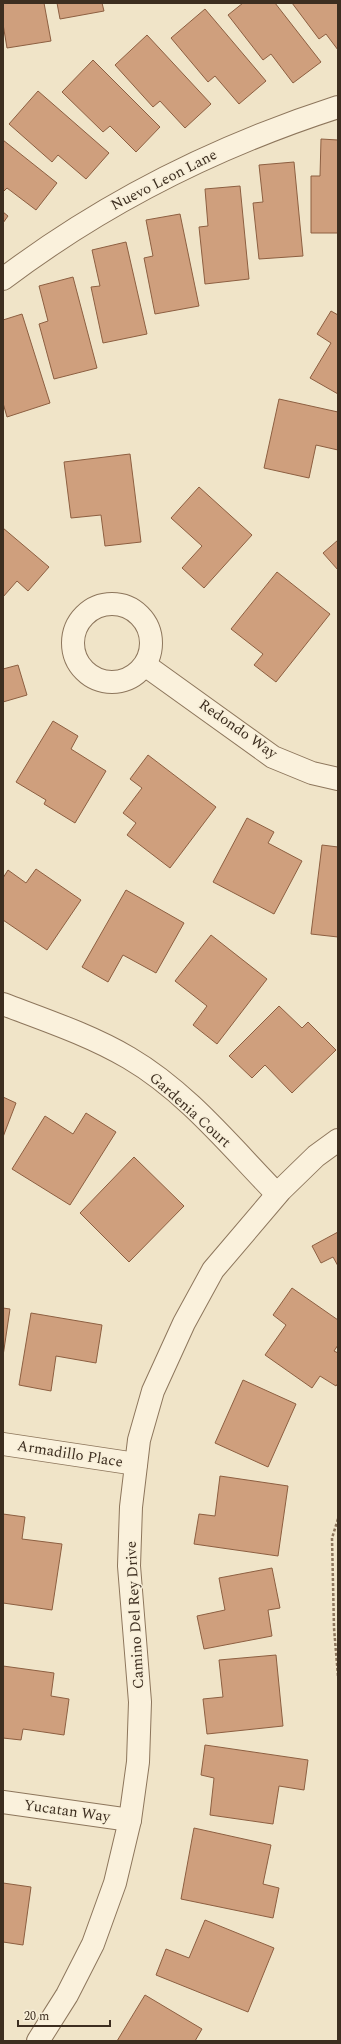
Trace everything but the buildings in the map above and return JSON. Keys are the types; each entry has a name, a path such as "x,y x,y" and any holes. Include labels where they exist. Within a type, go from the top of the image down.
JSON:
{"street":[{"name":"Nuevo Leon Lane","path":"3,278 63,235 136,191 211,155 290,122 338,106"},
{"name":"Redondo Way","path":"145,664 273,757 312,773 338,779"},
{"name":"Gardenia Court","path":"3,1004 88,1037 129,1058 168,1085 210,1124 277,1194"},
{"name":"Camino Del Rey Drive","path":"38,2041 67,1995 94,1944 115,1883 130,1820 138,1762 140,1702 129,1566 131,1507 139,1440 153,1391 184,1323 214,1270 277,1194 316,1156 338,1140"},
{"name":"Armadillo Place","path":"3,1444 136,1464"},
{"name":"Yucatan Way","path":"3,1802 130,1820"}],"path":[{"path":"338,1519 332,1538 334,1628 338,1676"}]}
